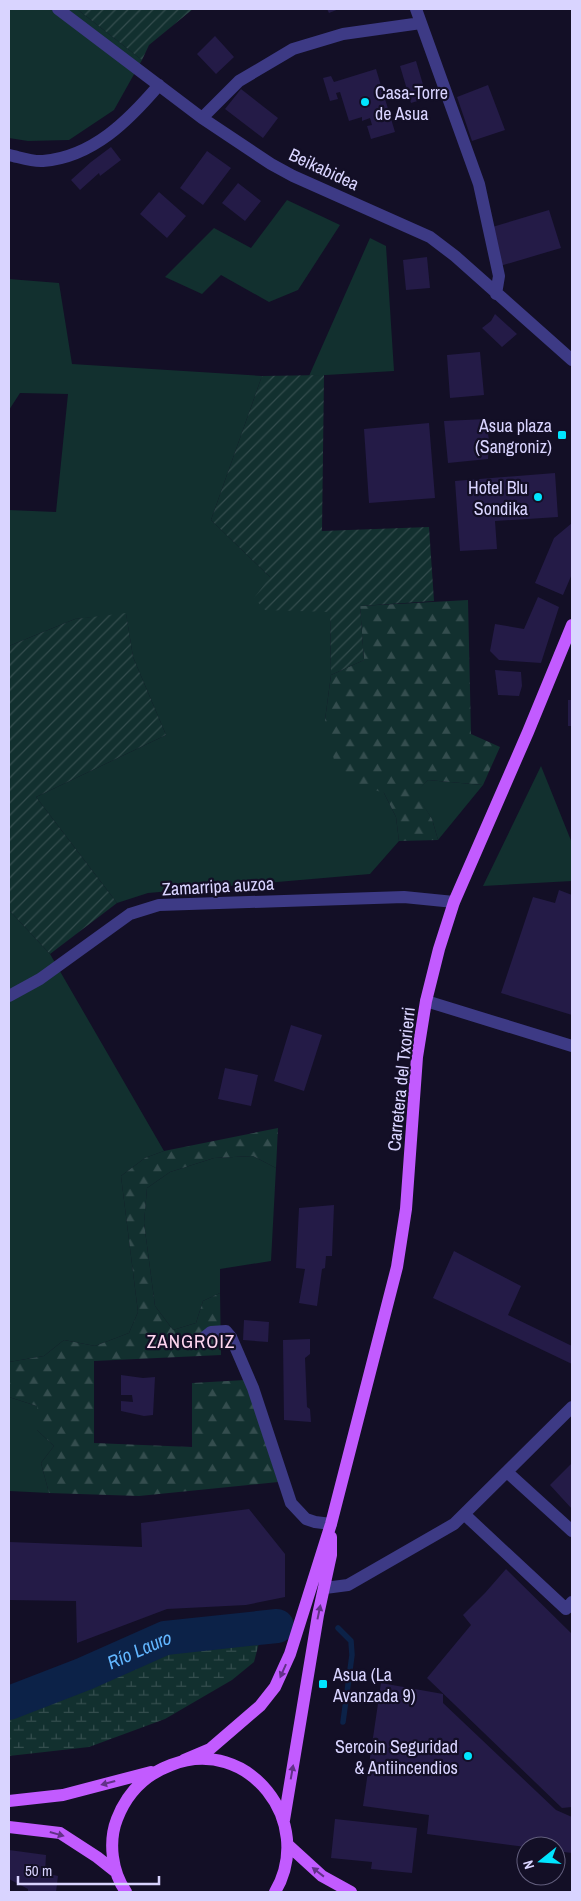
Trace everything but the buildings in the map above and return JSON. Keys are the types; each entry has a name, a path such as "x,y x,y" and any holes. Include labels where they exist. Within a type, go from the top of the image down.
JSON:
{"main road":[{"name":"Carretera del Txorierri","path":"331,1524 397,1268 406,1209 417,1057 426,1001 439,949 454,902 532,723 572,625"},
{"path":"284,1820 318,1616 331,1555 331,1524"},
{"path":"9,1801 63,1795 155,1770 184,1760 210,1749 260,1706 276,1687 290,1654 331,1524"},
{"path":"184,1760 209,1758 234,1765 256,1778 273,1797 284,1820 288,1845 285,1869 274,1892"},
{"path":"126,1892 116,1872 112,1849 115,1826 123,1804 137,1785 155,1770"},
{"path":"9,1827 60,1833 116,1872"},
{"path":"288,1845 322,1876 351,1892"}],"street":[{"name":"Beikabidea","path":"58,9 202,118 271,164 293,176 430,237 455,256 572,360"},
{"path":"416,9 479,184 499,276 496,294"},
{"path":"202,118 239,81 293,49 343,34 420,23"},
{"path":"9,155 41,161 56,159 85,149 122,125 159,85"},
{"name":"Zamarripa auzoa","path":"9,996 40,979 130,914 158,905 404,896 454,902"},
{"path":"426,1001 572,1046"},
{"path":"202,1340 211,1332 226,1331 231,1337 253,1388 291,1503 306,1519 331,1524"},
{"path":"325,1588 348,1585 454,1524 572,1407"},
{"path":"507,1472 572,1531"},
{"path":"464,1514 566,1608 572,1602"}],"green space":[{"path":"9,9 77,9 142,60 114,110 69,140 28,141 9,138"},
{"path":"77,9 193,9 149,45 142,60"},
{"path":"287,200 340,225 298,290 269,302 221,275 202,294 165,277 214,228 251,248"},
{"path":"370,238 386,246 394,371 309,376"},
{"path":"9,279 59,283 72,364 262,376 211,520 270,577 330,612 331,675 325,720 384,793 396,817 399,841 370,874 148,893 117,903 36,797 166,735 133,657 126,614 75,619 9,646 9,510 56,512 68,394 20,393 9,410"},
{"path":"324,375 322,531 429,527 434,601 360,606 364,660 331,675 330,612 265,610 254,598 270,577 211,520 262,376"},
{"path":"468,600 471,734 500,747 483,785 428,780 416,793 432,819 438,840 399,841 396,817 384,793 338,778 325,720 331,675 364,660 360,606"},
{"path":"126,613 133,657 166,735 36,797 117,903 50,954 9,910 9,646 75,619"},
{"path":"541,766 572,843 572,881 483,886"},
{"path":"428,780 483,785 438,840 432,819 415,793"},
{"path":"9,910 50,954 164,1151 145,1158 121,1176 138,1312 129,1333 95,1346 64,1340 44,1356 9,1362"},
{"path":"278,1128 276,1168 253,1156 214,1158 170,1172 147,1188 144,1223 155,1306 173,1330 196,1323 203,1301 220,1293 221,1355 94,1361 94,1443 192,1447 192,1383 245,1380 278,1482 139,1496 49,1493 41,1463 54,1446 37,1430 37,1406 9,1397 9,1362 44,1356 64,1340 95,1346 129,1333 138,1312 121,1176 145,1158 164,1151"},
{"path":"253,1156 276,1168 271,1261 220,1269 220,1293 203,1301 196,1323 173,1330 155,1306 144,1223 147,1188 170,1172 214,1158"},
{"path":"9,1397 37,1406 37,1430 54,1446 41,1463 49,1493 9,1491"},
{"path":"273,1615 263,1628 254,1662 232,1680 165,1719 89,1747 9,1756 9,1686 171,1624"}],"waterway":[{"name":"Río Lauro","path":"9,1703 84,1674 165,1638 277,1626"},
{"name":"Río Lauro","path":"338,1628 351,1641 352,1655 343,1722"}],"place":[{"name":"Casa-Torre de Asua","path":"365,102"},
{"name":"Asua plaza (Sangroniz)","path":"562,435"},
{"name":"Hotel Blu Sondika","path":"538,497"},
{"name":"Asua (La Avanzada 9)","path":"323,1684"},
{"name":"Sercoin Seguridad & Antiincendios","path":"468,1756"}],"district":[{"name":"ZANGROIZ","path":"191,1341"}]}
